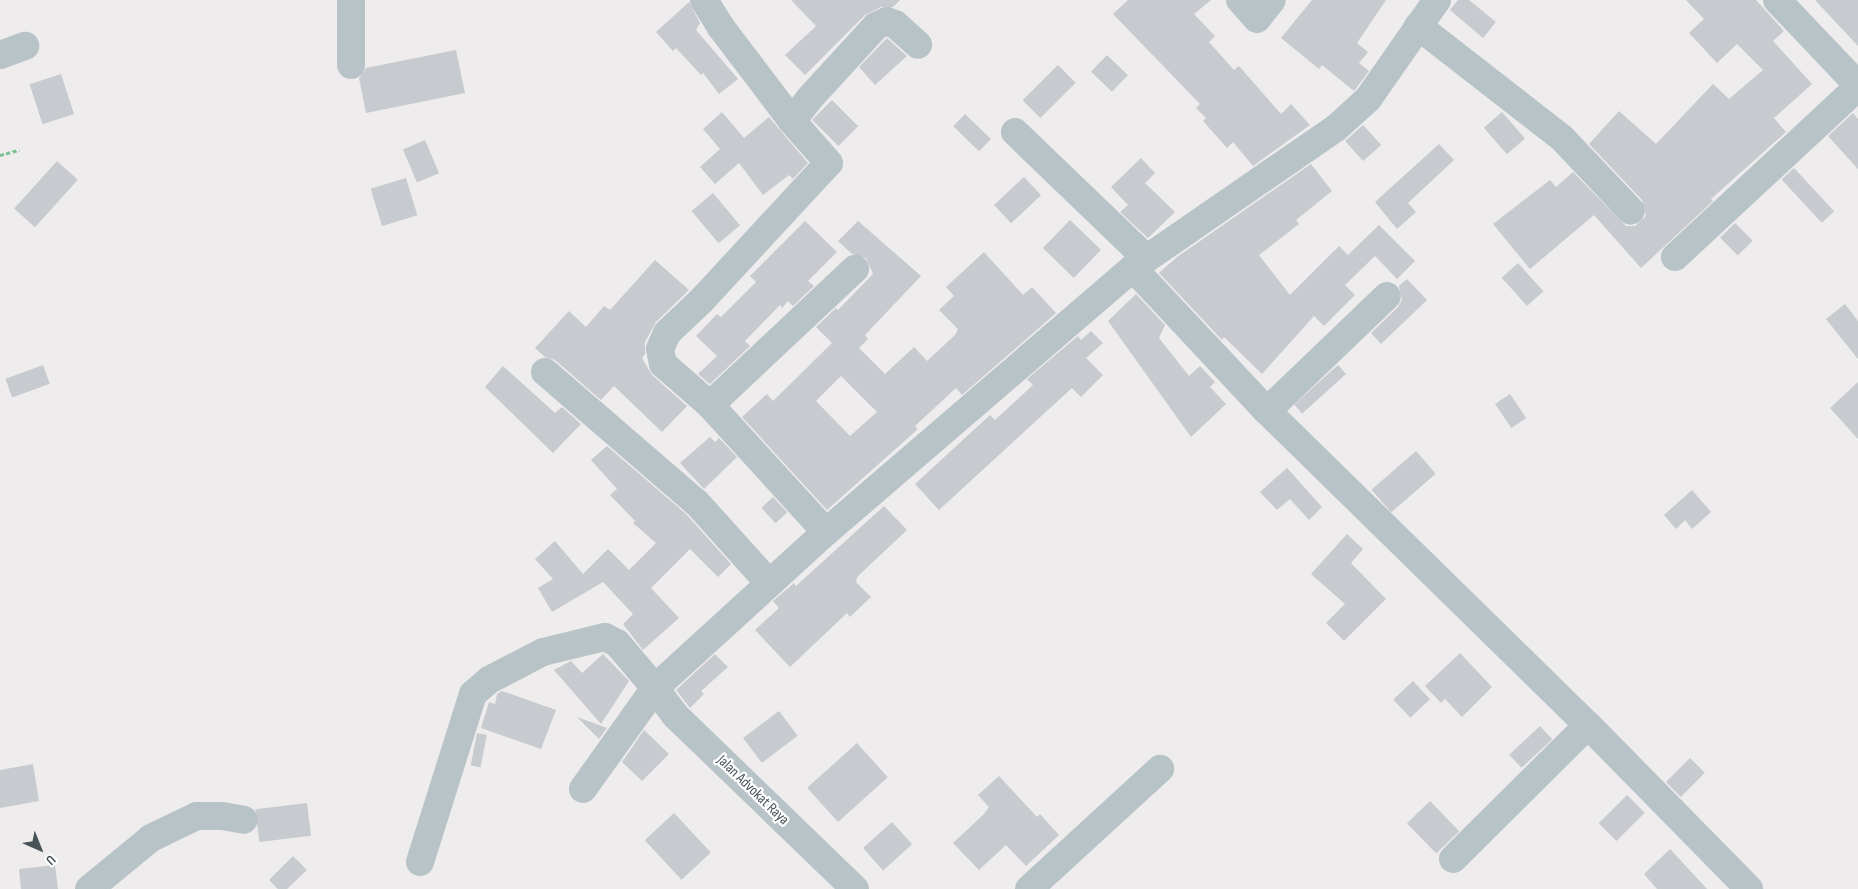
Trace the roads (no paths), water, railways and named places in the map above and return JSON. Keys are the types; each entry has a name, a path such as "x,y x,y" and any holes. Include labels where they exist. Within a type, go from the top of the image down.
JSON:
{"street":[{"path":"351,0 351,65"},
{"path":"704,0 720,26 792,121 829,163 662,341 664,364 710,405 826,532"},
{"path":"583,789 655,688 826,532 1140,263 1336,128 1368,99 1437,0"},
{"path":"1675,257 1858,86 1791,4"},
{"path":"792,121 876,26 888,21 895,24 918,45"},
{"path":"1418,26 1562,138 1631,211"},
{"path":"1015,132 1140,263 1267,411 1588,725 1749,889"},
{"path":"710,405 855,269"},
{"path":"1267,411 1387,296"},
{"path":"545,372 697,503 769,583"},
{"name":"Jalan Advokat Raya","path":"420,862 473,694 489,680 543,652 605,637 617,643 675,714 855,889"},
{"path":"1453,859 1588,725"},
{"path":"1029,889 1160,769"},
{"path":"89,889 151,838 197,816 222,816 244,820"}]}
